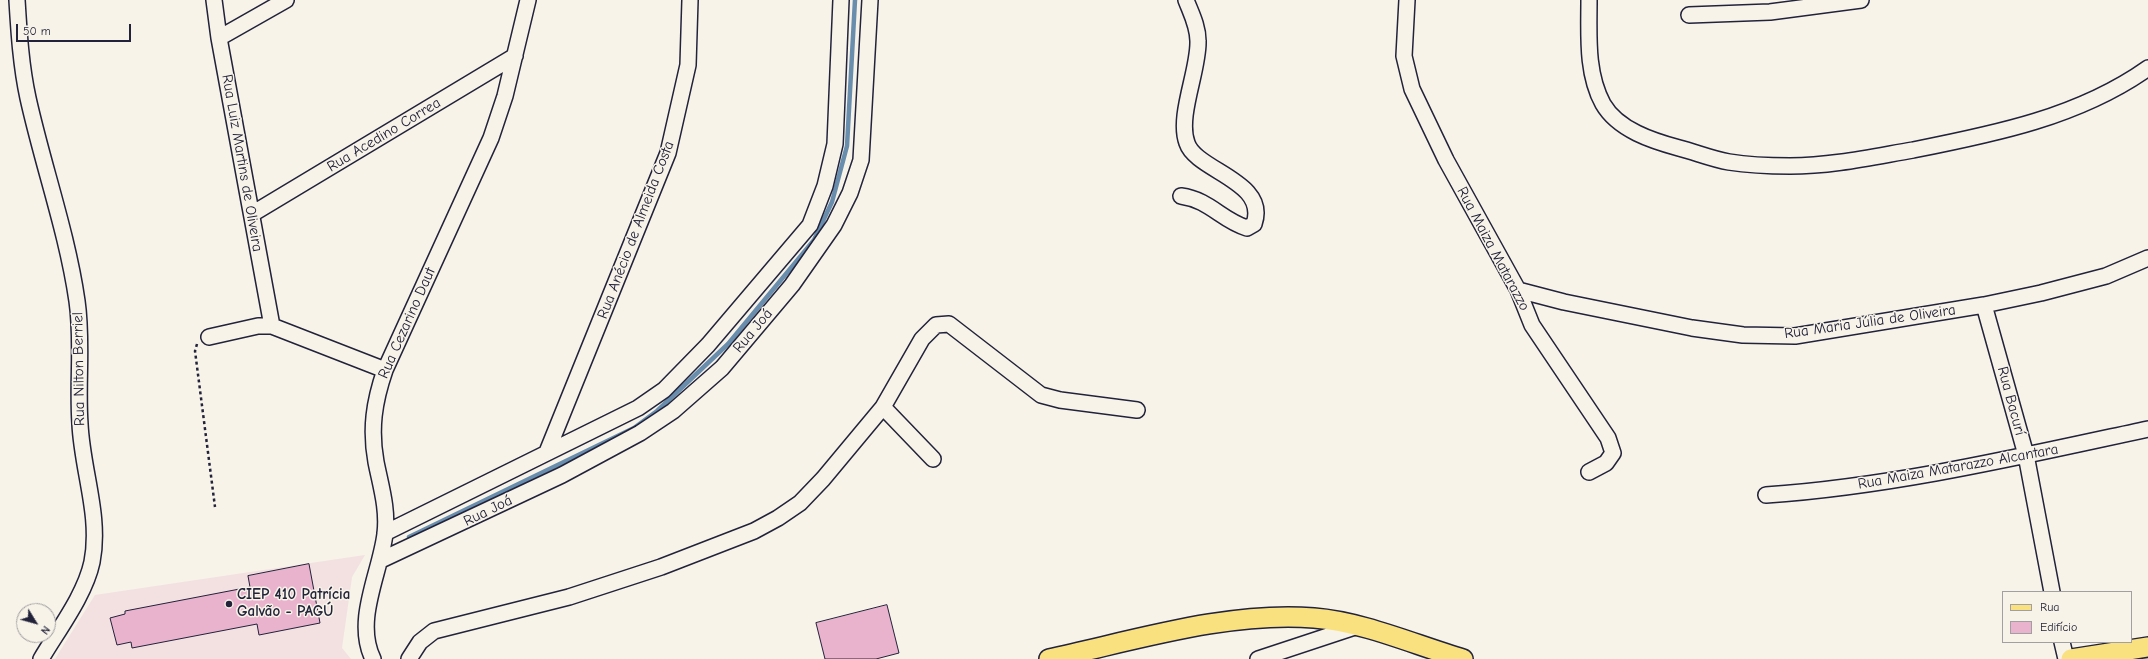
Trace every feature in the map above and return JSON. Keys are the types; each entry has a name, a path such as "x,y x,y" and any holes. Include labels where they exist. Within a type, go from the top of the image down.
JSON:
{"main road":[{"path":"1049,659 1205,625 1278,616 1316,618 1358,626 1463,659"},
{"path":"2071,659 2148,647"}],"street":[{"name":"Rua Nilton Berriel","path":"17,0 21,59 28,98 64,232 77,299 81,332 80,424 95,529 91,564 85,583 41,659"},
{"name":"Rua Luiz Martins de Oliveira","path":"214,0 219,38 272,326"},
{"path":"219,38 286,0"},
{"name":"Rua Cezarino Daut","path":"373,659 367,647 367,623 371,592 380,560 385,533 385,498 376,462 373,420 376,398 385,370 491,138 505,96 528,0"},
{"name":"Rua Anécio de Almeida Costa","path":"548,452 668,153 688,64 690,0"},
{"name":"Rua Joá","path":"380,560 548,452 638,408 664,390 741,308 810,225 826,186 835,144 840,0"},
{"name":"Rua Joá","path":"385,533 448,516 562,475 640,433 673,411 722,368 792,285 834,225 850,193 861,160 870,0"},
{"path":"1181,196 1195,198 1206,203 1225,217 1247,228 1254,224 1257,215 1254,201 1237,182 1197,156 1187,144 1185,124 1198,41 1194,18 1186,0"},
{"name":"Rua Maiza Matarazzo","path":"1407,0 1404,56 1412,89 1446,160 1518,290 1532,325 1608,438 1613,454 1606,463 1589,472"},
{"path":"1589,0 1589,49 1594,82 1604,106 1623,125 1656,142 1728,162 1790,166 1844,163 1969,139 2065,112 2137,76 2148,68"},
{"path":"1689,15 1770,12 1844,1 1862,0"},
{"name":"Rua Acedino Correa","path":"252,214 515,56"},
{"name":"Rua Maria Júlia de Oliveira","path":"1518,290 1564,302 1692,328 1743,335 1794,336 2041,293 2106,276 2148,258"},
{"name":"Rua Bacurí","path":"1984,304 2026,455 2052,591"},
{"path":"409,659 420,642 434,631 569,597 661,567 754,531 778,518 800,503 823,479 883,407 922,339 936,325 949,324 1041,395 1060,400 1137,410"},
{"path":"209,337 258,326 272,326 385,370"},
{"path":"883,407 933,459"},
{"name":"Rua Maiza Matarazzo Alcantara","path":"1766,495 1828,490 2026,455 2148,429"},
{"path":"1258,659 1358,626"},
{"path":"2062,643 2066,659"}],"path":[{"path":"209,337 201,339 196,344 195,350 215,507"}],"shaded area":[{"path":"365,555 352,577 342,648 351,659 55,659 95,595"}],"building":[{"path":"309,564 320,623 259,635 257,624 132,648 131,642 117,645 110,618 125,614 125,611 250,587 248,576"},
{"path":"887,605 899,653 876,659 825,659 816,623"}],"waterway":[{"path":"409,537 634,428 657,411 728,344 814,240 832,202 847,146 855,0"}],"place":[{"name":"CIEP 410 Patrícia Galvão - PAGÚ","path":"229,604"}]}
